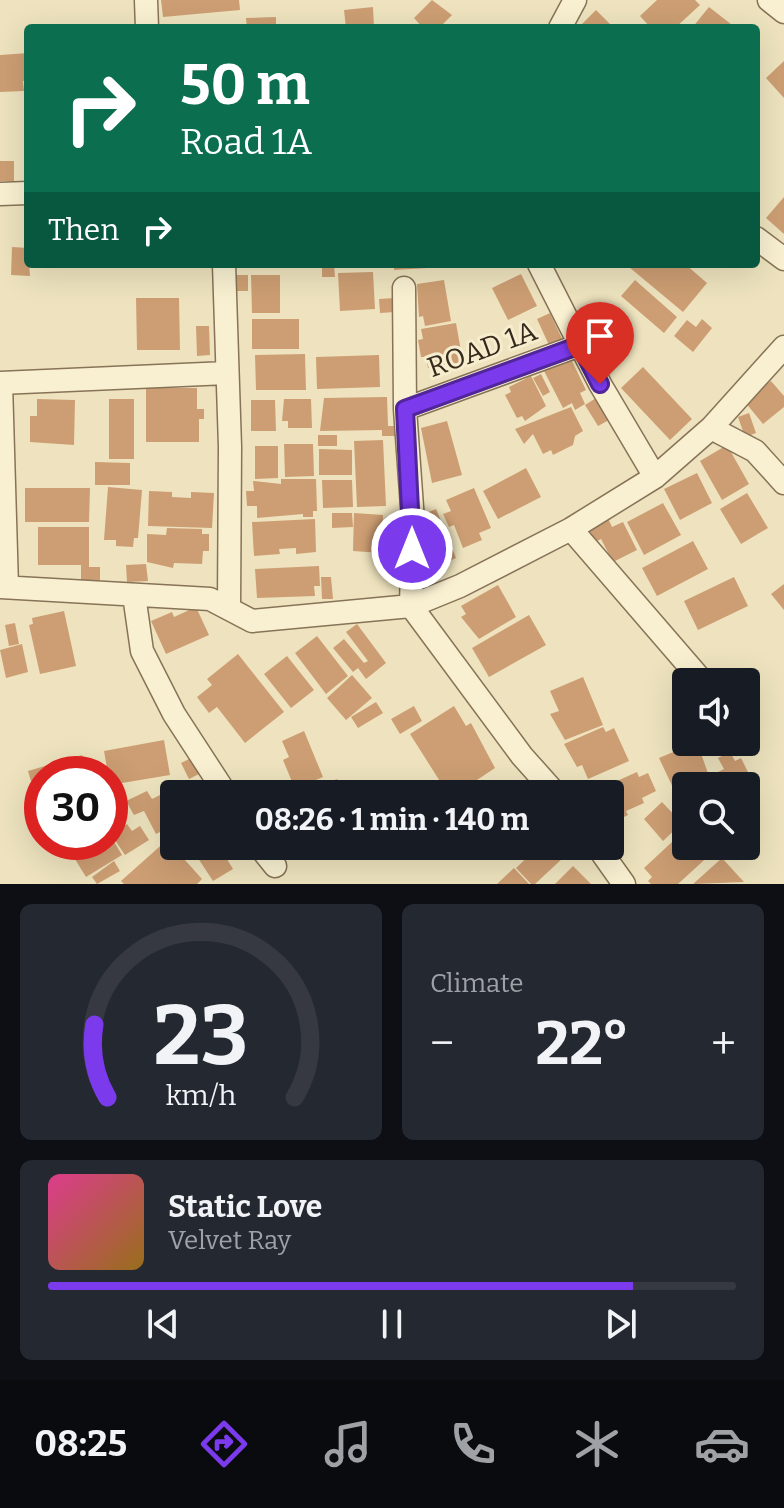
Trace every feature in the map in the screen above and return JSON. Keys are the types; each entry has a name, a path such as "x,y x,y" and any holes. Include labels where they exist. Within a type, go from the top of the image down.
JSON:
{"street":[{"path":"146,0 147,24"},
{"path":"562,24 575,0"},
{"path":"769,0 784,12"},
{"path":"0,194 24,193"},
{"path":"760,241 784,259"},
{"path":"224,268 229,607"},
{"path":"541,268 580,345 655,477"},
{"path":"404,288 405,409 413,521 411,606 522,756 543,780"},
{"name":"ROAD 1A","path":"405,409 580,345"},
{"path":"227,373 1,383 4,587 210,599 252,621 411,606 460,586 571,529 655,477 711,428 784,347"},
{"path":"711,428 755,451 784,483"},
{"path":"571,529 691,668"},
{"path":"134,595 142,651 174,714 217,780"},
{"path":"270,860 275,866"},
{"path":"607,860 624,884"}],"building":[{"path":"161,0 239,0 240,10 163,17"},
{"path":"432,0 452,15 443,24 419,24 414,18"},
{"path":"657,0 695,0 700,5 679,24 647,24 640,16"},
{"path":"373,7 374,24 346,24 344,10"},
{"path":"709,7 731,24 695,24"},
{"path":"596,10 610,24 582,24"},
{"path":"276,17 276,24 247,24 246,18"},
{"path":"24,53 24,91 0,92 0,55"},
{"path":"784,61 784,98 766,78"},
{"path":"0,161 14,161 14,181 0,181"},
{"path":"784,197 784,234 766,218"},
{"path":"12,247 24,248 24,268 29,268 30,276 11,275"},
{"path":"322,268 334,268 335,277 322,277"},
{"path":"630,268 690,268 707,283 683,312"},
{"path":"373,272 375,309 340,311 338,273"},
{"path":"521,274 537,306 508,320 492,288"},
{"path":"236,275 248,275 248,291 236,291"},
{"path":"251,275 280,275 280,313 252,313"},
{"path":"444,280 451,321 425,326 423,316 419,317 417,284"},
{"path":"635,280 677,317 664,333 621,296"},
{"path":"136,298 179,298 180,350 137,350"},
{"path":"395,298 395,312 380,313 379,299"},
{"path":"550,313 562,339 549,345 537,319"},
{"path":"252,319 299,319 299,349 252,349"},
{"path":"702,319 712,328 693,352 674,336 687,320 696,327"},
{"path":"456,323 463,362 428,368 426,357 421,357 418,340 423,339 421,329"},
{"path":"196,326 209,326 210,355 197,356"},
{"path":"305,354 306,390 256,390 255,355"},
{"path":"379,355 380,387 317,389 316,357"},
{"path":"570,357 586,390 580,393 585,404 575,410 572,403 563,408 544,371"},
{"path":"643,367 692,419 670,440 621,388"},
{"path":"541,374 550,392 543,396 533,378"},
{"path":"531,376 546,406 525,421 522,416 517,418 505,395 511,392 509,387"},
{"path":"771,381 784,396 784,407 763,424 745,402"},
{"path":"146,388 197,388 197,409 204,409 204,419 199,419 199,442 146,442"},
{"path":"387,397 388,426 397,426 397,436 382,436 382,430 320,431 324,398"},
{"path":"596,398 609,420 598,426 585,405"},
{"path":"37,399 75,400 74,445 30,442 30,416 37,416"},
{"path":"109,399 134,399 134,459 109,459"},
{"path":"284,399 311,399 312,428 288,428 288,421 282,421"},
{"path":"251,400 275,400 276,431 251,431"},
{"path":"571,407 583,431 575,436 573,445 553,455 551,450 543,454 533,434 524,444 515,429"},
{"path":"749,413 756,433 745,437 738,417"},
{"path":"447,421 462,475 432,483 421,428"},
{"path":"318,435 337,435 337,446 318,446"},
{"path":"383,440 386,506 357,507 354,441"},
{"path":"284,444 313,444 314,476 285,477"},
{"path":"727,445 749,484 722,500 700,461"},
{"path":"255,446 278,446 278,478 255,479"},
{"path":"319,449 352,450 352,475 319,475"},
{"path":"95,462 130,463 130,485 95,485"},
{"path":"526,468 541,497 498,519 483,491"},
{"path":"697,473 712,503 680,520 664,489"},
{"path":"281,479 316,479 317,511 313,511 313,517 303,517 303,514 257,518 257,506 247,506 246,491 254,491 253,481 281,484"},
{"path":"322,480 352,480 353,507 323,508"},
{"path":"108,487 142,490 138,538 134,538 133,547 116,546 116,540 104,540"},
{"path":"25,488 90,488 89,522 25,522"},
{"path":"474,488 491,528 479,533 482,540 463,548 454,525 449,527 443,514 451,511 446,500"},
{"path":"149,491 172,492 172,497 191,498 191,492 214,493 212,528 148,526"},
{"path":"747,493 768,528 741,544 720,509"},
{"path":"663,503 681,535 644,555 627,522"},
{"path":"436,509 456,558 432,568 424,549 428,548 423,528 429,526 424,514"},
{"path":"332,513 352,513 353,527 332,528"},
{"path":"354,513 383,515 382,553 353,551"},
{"path":"608,518 612,527 623,522 637,550 613,562 601,539 593,543 586,529"},
{"path":"315,519 316,552 296,554 296,548 279,549 280,554 254,556 252,522"},
{"path":"38,527 89,527 89,567 100,567 100,581 81,580 81,565 38,565"},
{"path":"167,528 202,529 202,534 209,534 209,551 203,551 202,564 174,563 173,568 147,562 147,534 166,535"},
{"path":"693,541 708,569 657,596 642,568"},
{"path":"146,564 148,581 127,582 126,565"},
{"path":"319,566 320,586 314,586 315,596 257,598 255,569"},
{"path":"321,577 331,577 333,599 322,599"},
{"path":"734,577 748,606 698,630 684,601"},
{"path":"784,584 784,610 771,594"},
{"path":"498,585 516,617 479,639 461,617 466,614 461,606"},
{"path":"196,607 209,635 166,654 151,621 172,612 174,617"},
{"path":"64,611 76,666 40,674 29,625 33,624 32,618"},
{"path":"529,615 546,645 489,677 472,648"},
{"path":"15,623 19,644 9,646 5,625"},
{"path":"357,624 386,663 366,679 358,668 353,672 333,648 344,639 364,663 368,661 346,632"},
{"path":"317,636 348,676 326,694 295,653"},
{"path":"22,644 28,672 6,678 0,650"},
{"path":"238,654 284,712 245,743 217,707 209,713 197,697 212,685 207,679"},
{"path":"287,656 314,690 291,708 264,674"},
{"path":"352,675 372,698 346,720 327,698"},
{"path":"583,677 603,725 565,740 550,714 559,711 550,691"},
{"path":"376,702 383,713 358,728 351,717"},
{"path":"414,706 422,721 400,734 391,719"},
{"path":"454,706 466,726 471,723 495,768 477,780 439,780 410,734"},
{"path":"603,727 606,732 614,728 629,761 588,779 582,765 577,767 564,744"},
{"path":"304,731 323,777 291,780 283,760 289,757 282,741"},
{"path":"164,740 170,775 128,782 128,756 105,756 104,751"},
{"path":"672,753 672,756 702,756 708,772 672,772 672,786 659,758"},
{"path":"732,756 735,761 741,758 748,772 718,772 724,769 718,758"},
{"path":"191,758 199,774 189,779 181,763"},
{"path":"637,772 639,777 648,773 656,791 642,798 644,803 626,811 628,815 624,817 624,780 619,780"},
{"path":"147,791 152,799 160,795 160,832 156,834 144,811 134,815 128,804 128,800"},
{"path":"662,802 672,812 672,832 663,841 644,819"},
{"path":"128,825 132,831 140,826 149,840 128,853"},
{"path":"672,842 672,860 704,860 678,884 651,884 648,881 652,877 644,868"},
{"path":"160,846 160,860 185,860 202,879 197,884 124,884 121,881"},
{"path":"76,860 114,860 86,877"},
{"path":"199,860 228,860 233,869 213,881"},
{"path":"524,860 561,860 535,884 531,884 516,868"},
{"path":"720,860 724,860 744,882 693,884"},
{"path":"114,861 120,871 97,884 92,877"},
{"path":"573,866 591,884 555,884"},
{"path":"514,868 529,884 497,884"}],"route":[{"path":"412,549 405,409 580,345 600,384"}]}
